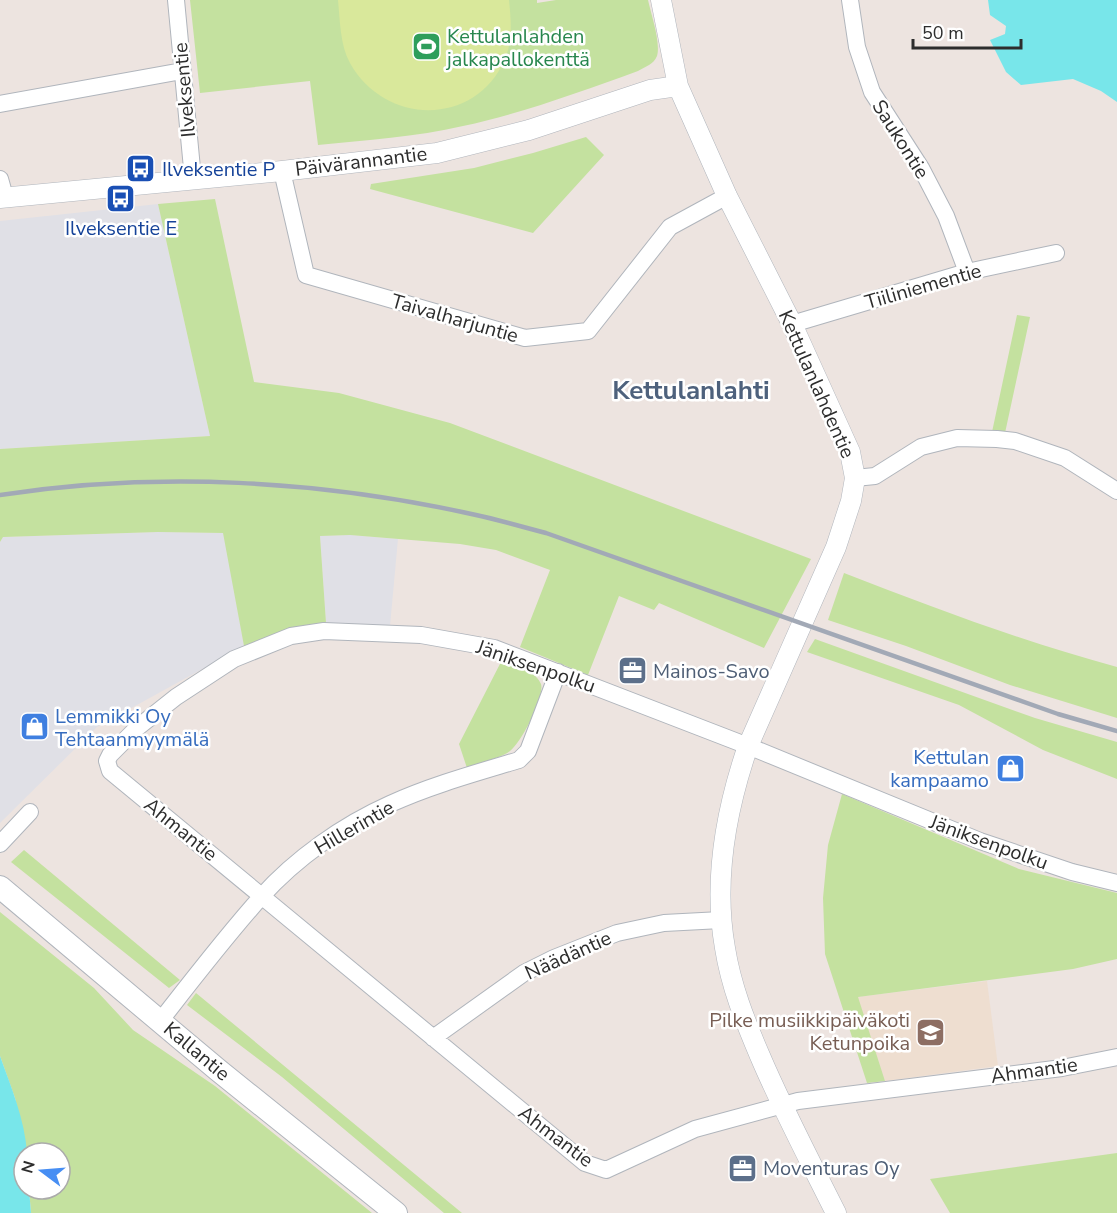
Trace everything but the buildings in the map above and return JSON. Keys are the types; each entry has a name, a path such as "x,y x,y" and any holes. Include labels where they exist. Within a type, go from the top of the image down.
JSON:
{"main road":[{"name":"Kallantie","path":"0,887 268,1111 396,1213"}],"street":[{"name":"Ilveksentie","path":"176,0 193,179"},
{"name":"Kettulanlahdentie","path":"661,0 678,86 728,196 792,324 850,452 855,478 851,501 836,547 748,746 726,829 720,877 721,920 725,949 738,1003 781,1105 836,1213"},
{"name":"Saukontie","path":"850,0 857,47 872,92 921,168 946,216 967,272"},
{"path":"0,104 182,71"},
{"name":"Päivärannantie","path":"2,191 193,179 436,153 529,130 650,90 678,86"},
{"name":"Taivalharjuntie","path":"282,171 306,275 525,338 588,331 670,227 728,196"},
{"name":"Tiiliniementie","path":"792,324 967,272 1056,253"},
{"path":"855,478 875,476 921,447 957,438 997,439 1015,441 1065,458 1117,491"},
{"name":"Jäniksenpolku","path":"107,761 110,755 137,728 176,697 234,659 291,636 324,631 421,635 495,648 748,746 980,841 1072,872 1117,883"},
{"name":"Hillerintie","path":"160,1020 262,896 307,855 343,830 389,804 432,787 519,760 528,751 558,672"},
{"name":"Ahmantie","path":"107,761 110,771 585,1163 606,1170 695,1129 781,1105 809,1099 1062,1068 1117,1057"},
{"path":"0,844 30,812"},
{"name":"Näädäntie","path":"433,1038 524,973 554,958 617,933 664,923 721,920"}],"shaded area":[{"path":"158,204 210,436 0,449 0,221"},
{"path":"158,532 224,533 244,646 97,727 0,823 0,542 2,537"},
{"path":"350,535 398,539 390,626 326,623 320,536"},
{"name":"Pilke musiikkipäiväkoti Ketunpoika","path":"987,981 998,1066 885,1081 857,997"}],"green space":[{"path":"190,0 537,0 537,3 556,0 648,0 658,50 654,61 638,71 508,115 427,133 318,145 310,81 200,93"},
{"name":"Kettulanlahden jalkapallokenttä","path":"338,0 509,0 511,30 508,52 491,81 473,97 452,107 430,110 407,107 385,99 366,84 350,63 342,40"},
{"path":"586,137 604,155 533,233 370,189 371,184 474,168"},
{"path":"215,199 254,382 339,393 450,423 811,559 764,648 659,603 654,610 619,596 588,675 520,647 550,570 496,550 460,544 350,535 320,536 326,623 284,630 244,646 223,533 158,532 3,537 0,542 0,449 210,436 158,204"},
{"path":"1017,315 1030,317 1005,433 992,432"},
{"path":"844,573 1013,636 1117,667 1117,718 1010,685 828,620"},
{"path":"815,639 1035,718 1117,742 1117,779 1043,750 959,705 807,652"},
{"path":"502,660 524,669 538,679 541,690 536,709 526,730 510,751 467,768 459,744"},
{"path":"842,794 1019,869 1117,893 1117,959 1073,969 858,997 885,1081 867,1083 825,954 823,898 828,845"},
{"path":"24,850 180,980 169,988 11,862"},
{"path":"0,912 94,988 133,1030 215,1086 372,1213 31,1213 30,1201 72,1201 72,1141 24,1141 15,1098 0,1056"},
{"path":"196,993 462,1213 444,1213 282,1077 187,1005"},
{"path":"1117,1153 1117,1213 950,1213 930,1179"}],"water":[{"path":"988,0 1117,0 1117,102 1101,91 1073,79 1021,85 1006,72 990,40 1005,34 1006,26 990,15"},
{"path":"0,1056 17,1104 26,1141 12,1141 12,1201 30,1201 31,1213 0,1213"}],"railway":[{"path":"0,495 119,483 239,483 358,494 476,515 546,533 1058,714 1117,731"}],"place":[{"name":"Kettulanlahden jalkapallokenttä","path":"426,47"},
{"name":"Ilveksentie P","path":"141,169"},
{"name":"Ilveksentie E","path":"121,198"},
{"name":"Mainos-Savo","path":"632,671"},
{"name":"Lemmikki Oy Tehtaanmyymälä","path":"34,727"},
{"name":"Kettulan kampaamo","path":"1010,769"},
{"name":"Pilke musiikkipäiväkoti Ketunpoika","path":"931,1032"},
{"name":"Moventuras Oy","path":"742,1168"}],"district":[{"name":"Kettulanlahti","path":"691,390"}]}
